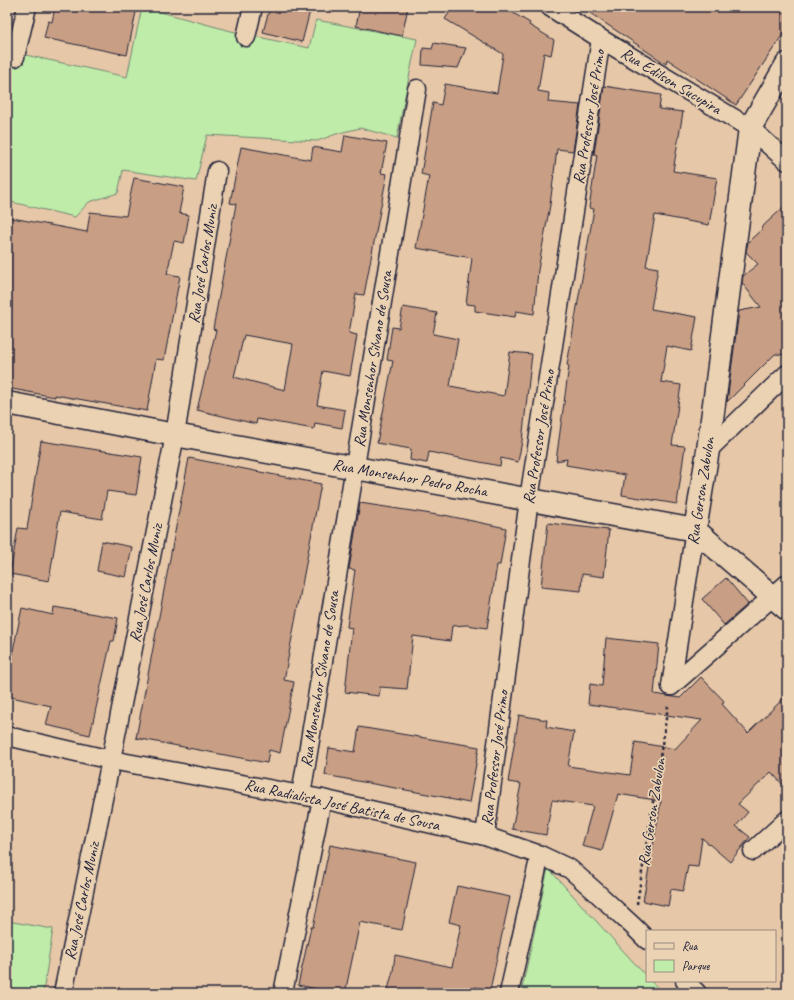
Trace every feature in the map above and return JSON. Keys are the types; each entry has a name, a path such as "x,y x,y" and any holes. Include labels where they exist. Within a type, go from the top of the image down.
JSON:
{"street":[{"path":"15,57 27,7"},
{"path":"246,37 253,7"},
{"name":"Rua Edilson Sucupira","path":"550,7 750,128 787,161"},
{"name":"Rua Professor José Primo","path":"485,836 529,500 601,39"},
{"name":"Rua Gerson Zabulon","path":"671,686 708,450 750,128 787,64"},
{"name":"Rua Monsenhor Silvano de Sousa","path":"301,795 417,89"},
{"name":"Rua José Carlos Muniz","path":"63,993 111,760 175,435 217,171"},
{"path":"708,450 787,374"},
{"name":"Rua Monsenhor Pedro Rocha","path":"7,403 695,530 782,596"},
{"path":"671,686 782,596"},
{"name":"Rua Radialista José Batista de Sousa","path":"7,736 111,760 322,799 485,836 540,855 570,869 634,926 646,939"},
{"path":"283,993 322,799"},
{"path":"752,851 787,820"},
{"path":"509,993 540,855"},
{"path":"686,982 697,993"}],"path":[{"name":"Rua Gerson Zabulon","path":"634,926 671,686"}],"green space":[{"path":"142,7 231,31 309,48 316,20 417,39 397,138 360,128 339,133 317,141 207,135 196,181 123,170 118,193 89,202 75,217 7,201 7,51 127,77"},
{"path":"548,868 646,976 646,982 652,982 662,993 521,993"},
{"path":"7,921 53,929 43,993 7,993"}],"building":[{"path":"55,7 137,7 127,55 44,38 48,21 52,22"},
{"path":"270,7 311,7 302,42 263,32"},
{"path":"360,7 408,7 402,36 356,26"},
{"path":"453,7 503,7 530,23 529,25 554,40 551,55 544,53 538,91 549,93 548,102 580,105 573,151 557,149 550,205 538,270 534,314 516,311 515,317 475,311 475,305 466,304 472,258 416,248 429,176 421,174 433,103 441,105 445,84 497,93 503,55 445,19"},
{"path":"581,7 787,7 787,28 736,105 667,59 666,64"},
{"path":"434,43 466,48 458,68 422,65 423,48 432,49"},
{"path":"604,86 661,95 659,109 683,112 673,171 717,178 709,225 655,215 646,266 658,268 651,309 697,317 691,351 667,346 661,382 681,385 672,445 685,446 677,504 622,495 625,475 566,465 567,459 556,461 569,366 567,365 594,209 589,208 597,155 594,154"},
{"path":"345,135 387,143 381,173 387,174 364,295 356,294 349,333 357,335 350,376 323,371 317,405 345,410 342,428 315,423 314,429 257,419 256,424 197,410 216,330 213,329 236,204 230,203 241,147 311,160 313,147 342,152","holes":["244,335 293,344 285,390 234,377"]},
{"path":"134,178 184,187 179,213 189,215 184,243 174,241 167,274 180,276 164,360 156,359 147,411 7,388 7,217 87,232 90,212 126,216"},
{"path":"787,204 787,355 775,354 727,402 739,311 761,307 742,283 743,276 758,264 746,252 748,242"},
{"path":"403,307 437,313 433,334 458,339 450,386 504,396 510,352 532,354 522,441 518,462 501,458 500,466 429,452 427,463 410,460 411,449 377,443 393,361 387,360 392,327 399,328"},
{"path":"41,441 142,457 136,495 107,491 102,519 60,512 49,581 10,574 18,528 27,529"},
{"path":"189,458 321,484 284,680 294,682 280,753 269,750 267,763 136,738"},
{"path":"360,503 444,515 506,528 500,565 497,565 487,628 467,625 452,626 450,641 413,636 407,689 380,687 379,696 345,692 352,628 347,627 355,570 349,569"},
{"path":"548,523 609,530 604,577 582,574 581,591 541,587"},
{"path":"102,541 132,547 126,577 97,571"},
{"path":"726,578 748,604 724,625 702,599"},
{"path":"54,607 118,618 114,641 111,641 90,735 46,725 51,706 7,696 7,679 22,608 53,615"},
{"path":"606,638 659,644 654,694 680,698 701,677 724,701 722,704 748,733 787,695 787,789 771,772 738,804 748,812 736,826 750,837 730,862 702,838 698,867 688,866 683,891 671,889 668,906 643,901 661,801 618,794 602,851 582,846 593,806 552,800 546,835 512,829 521,784 508,782 519,715 547,720 546,727 574,732 568,766 630,775 635,742 675,749 702,720 588,704 590,684 602,686"},
{"path":"359,727 479,747 469,803 325,775 329,748 355,752"},
{"path":"330,845 416,862 402,930 360,922 345,993 336,993 298,985 311,927 313,927"},
{"path":"457,886 510,897 490,990 475,987 474,993 387,993 393,971 395,955 452,967 461,925 449,922"}]}
